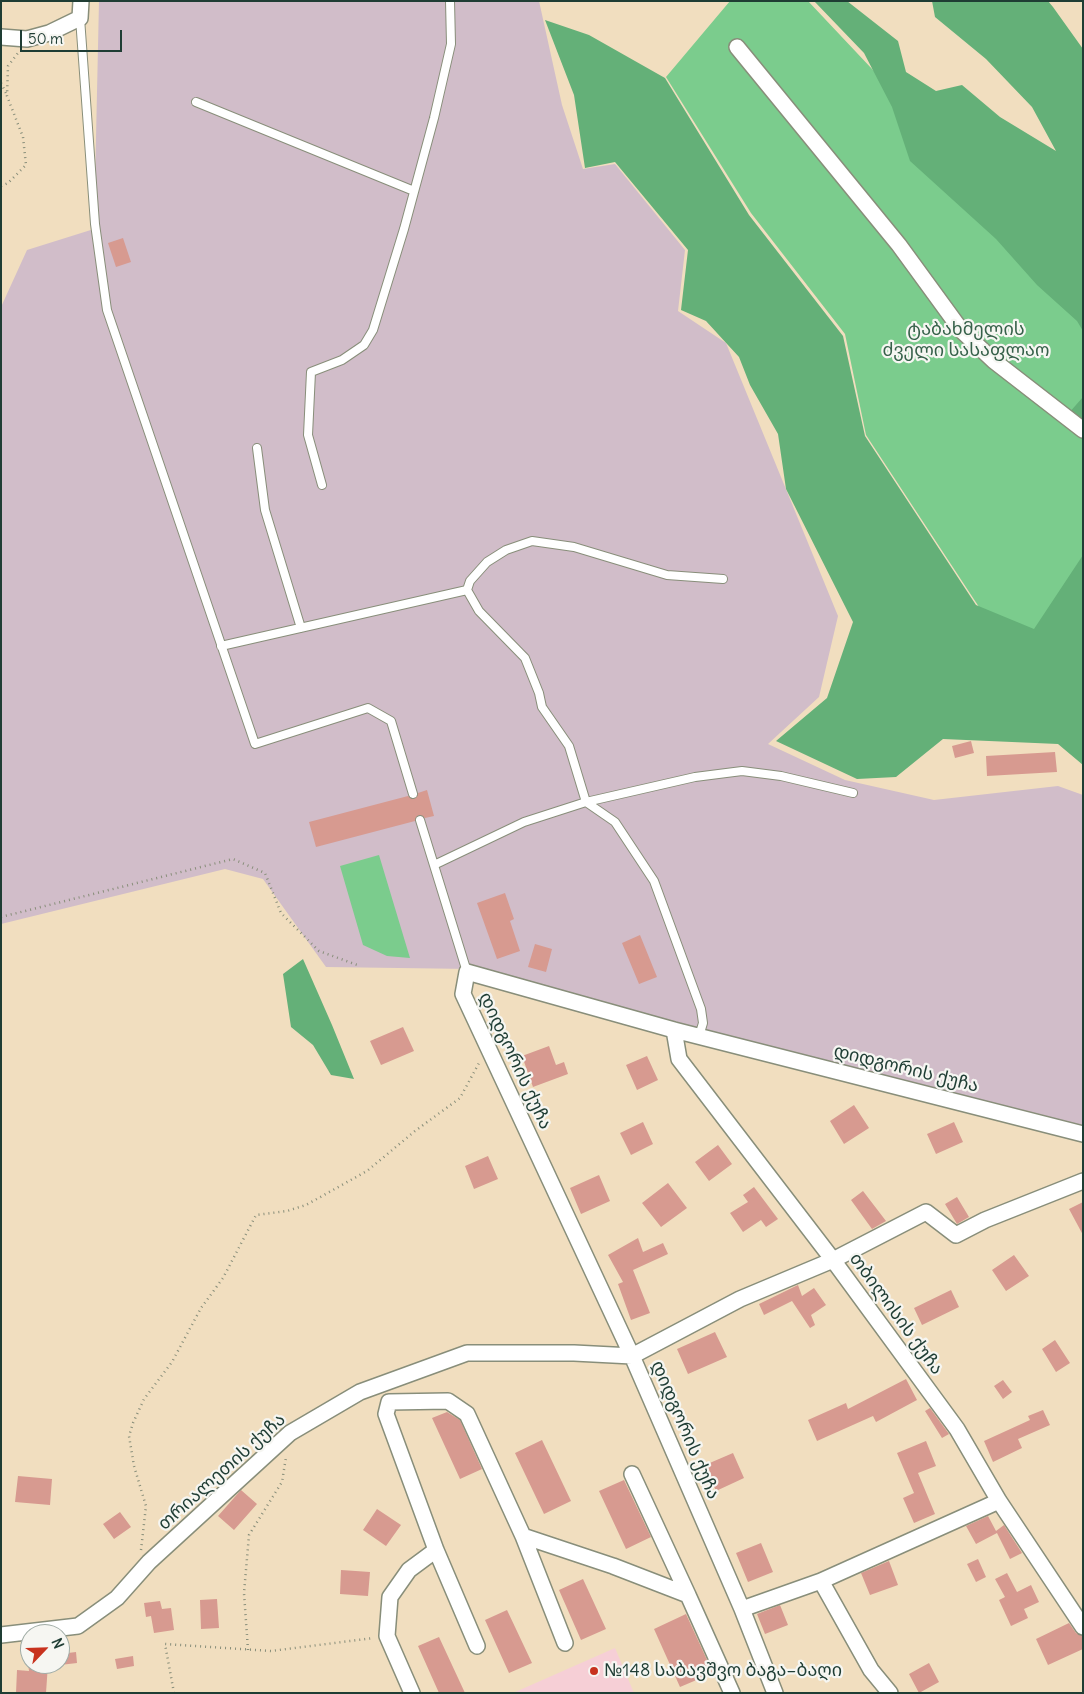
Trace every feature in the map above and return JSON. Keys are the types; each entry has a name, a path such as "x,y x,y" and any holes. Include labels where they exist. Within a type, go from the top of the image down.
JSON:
{"street":[{"path":"1,36 27,40 49,33 80,18 81,1"},
{"path":"737,47 899,245 961,330 994,361 1083,430"},
{"name":"დიდგორის ქუჩა","path":"775,1693 742,1608 632,1356 463,994 467,972 674,1030 1083,1134"},
{"name":"თბილისის ქუჩა","path":"674,1030 679,1059 833,1260 957,1429 999,1501 1083,1627"},
{"path":"632,1356 740,1299 833,1260 926,1212 956,1235 984,1220 1083,1181"},
{"name":"თრიალეთის ქუჩა","path":"1,1635 78,1626 117,1598 149,1562 290,1433 360,1392 467,1353 574,1353 632,1356"},
{"path":"379,1385 389,1402 386,1414 436,1550 478,1646"},
{"path":"389,1402 448,1401 467,1414 523,1536 565,1643"},
{"path":"632,1474 732,1693"},
{"path":"742,1608 821,1581 999,1501"},
{"path":"523,1536 613,1566 688,1595"},
{"path":"412,1693 387,1636 390,1597 409,1570 436,1550"},
{"path":"821,1581 871,1670 890,1693"}],"lane":[{"path":"322,485 308,435 312,372 342,360 364,345 373,330 414,191 451,44 450,1"},
{"path":"80,18 95,224 107,310 255,744 368,708 391,721 413,794"},
{"path":"196,102 414,191"},
{"path":"258,448 266,510 301,628"},
{"path":"699,1036 703,1023 701,1009 654,881 615,822 586,802 569,746 542,707 539,692 524,658 478,611 467,590 470,581 487,562 506,550 532,542 574,547 667,575 723,579"},
{"path":"221,646 467,590"},
{"path":"434,865 524,822 586,802 695,777 742,772 781,776 853,793"},
{"path":"420,820 467,972"}],"path":[{"path":"7,96 8,66 27,40"},
{"path":"1,83 23,137 26,165 8,183 1,186"},
{"path":"1,917 233,860 265,873 281,913 319,951 360,966"},
{"path":"141,1551 146,1506 134,1466 129,1436 131,1430 144,1399 172,1362 201,1308 223,1278 256,1216 287,1212 306,1204 367,1171 415,1131 460,1098 470,1076 488,1049"},
{"path":"248,1650 244,1593 249,1535 282,1482 290,1433"},
{"path":"174,1693 165,1644 271,1651 387,1636"}],"shaded area":[{"path":"99,1 539,1 562,105 583,169 615,164 685,250 678,311 726,343 838,616 819,697 768,744 845,780 934,800 1058,786 1083,795 1083,1133 471,969 326,967 263,879 225,869 1,924 1,307 27,250 94,229"},
{"name":"№148 საბავშვო ბაგა–ბაღი","path":"615,1648 634,1693 513,1693"}],"green space":[{"name":"ტაბახმელის ძველი სასაფლაო","path":"730,1 808,1 1083,293 1083,601 1065,630 1002,642 866,435 845,334 751,213 666,77"},
{"path":"814,1 847,1 898,41 906,72 936,91 962,85 1000,117 1056,151 1032,107 986,59 935,17 932,1 1048,1 1053,7 1083,49 1083,331 1077,321 1037,285 996,239 910,161 892,107 864,53"},
{"path":"545,20 589,35 665,78 749,215 843,336 865,436 976,605 1034,629 1083,555 1083,765 1058,744 943,739 896,777 857,779 776,741 827,698 853,622 786,489 778,434 750,385 739,357 706,321 681,310 688,250 615,162 585,168 574,95"},
{"path":"1083,397 1083,440 1068,414"},
{"path":"379,855 410,958 387,956 363,945 340,866"},
{"path":"303,959 354,1079 331,1075 313,1045 291,1027 283,974"}],"building":[{"path":"123,238 131,262 116,267 108,243"},
{"path":"971,741 974,753 955,758 952,746"},
{"path":"1055,752 1057,772 987,776 986,756"},
{"path":"427,790 434,816 425,818 419,815 415,821 316,847 309,822 408,796 414,799 418,793"},
{"path":"505,893 514,919 510,921 520,951 497,959 477,903"},
{"path":"640,935 657,977 639,984 622,943"},
{"path":"535,944 552,949 546,972 528,967"},
{"path":"403,1027 414,1051 381,1065 370,1041"},
{"path":"549,1046 556,1065 564,1062 568,1074 533,1087 522,1056"},
{"path":"647,1056 658,1080 637,1090 626,1065"},
{"path":"854,1105 869,1128 844,1144 830,1121"},
{"path":"643,1122 653,1144 631,1155 620,1133"},
{"path":"954,1122 963,1142 936,1154 927,1134"},
{"path":"718,1145 732,1164 709,1181 695,1162"},
{"path":"488,1156 498,1179 474,1189 465,1166"},
{"path":"599,1175 610,1201 581,1214 570,1188"},
{"path":"668,1183 687,1208 661,1227 642,1203"},
{"path":"754,1187 778,1219 766,1227 761,1220 743,1232 730,1213 748,1202 743,1195"},
{"path":"863,1191 886,1221 872,1229 851,1200"},
{"path":"957,1197 969,1217 957,1224 945,1204"},
{"path":"1083,1202 1083,1235 1069,1209"},
{"path":"638,1238 643,1252 663,1243 668,1254 633,1270 650,1313 631,1320 618,1284 623,1282 608,1255"},
{"path":"1014,1255 1029,1276 1006,1291 992,1270"},
{"path":"798,1285 802,1296 814,1288 826,1305 811,1315 815,1325 810,1328 792,1301 764,1315 759,1304"},
{"path":"951,1290 959,1307 922,1325 914,1308"},
{"path":"715,1332 727,1357 688,1374 677,1349"},
{"path":"1055,1340 1070,1363 1056,1372 1042,1349"},
{"path":"906,1379 917,1400 876,1422 873,1416 817,1441 808,1420 846,1403 848,1409"},
{"path":"1003,1380 1012,1392 1003,1399 994,1386"},
{"path":"930,1408 949,1434 942,1438 925,1411"},
{"path":"1043,1410 1050,1425 1018,1439 1022,1448 993,1462 984,1441 1030,1420 1028,1416"},
{"path":"447,1412 460,1420 482,1469 460,1479 432,1418"},
{"path":"542,1440 571,1501 544,1514 515,1453"},
{"path":"926,1441 936,1466 918,1473 935,1514 914,1523 903,1498 914,1493 897,1453"},
{"path":"733,1453 744,1478 716,1491 705,1465"},
{"path":"18,1476 52,1479 50,1505 15,1502"},
{"path":"624,1480 651,1537 626,1549 599,1491"},
{"path":"241,1490 257,1504 234,1530 218,1516"},
{"path":"377,1509 401,1525 386,1546 363,1530"},
{"path":"120,1512 131,1527 114,1539 103,1524"},
{"path":"988,1516 996,1531 1004,1525 1022,1553 1010,1559 997,1533 976,1544 966,1526"},
{"path":"761,1543 773,1572 748,1582 736,1553"},
{"path":"978,1559 986,1577 976,1582 967,1564"},
{"path":"889,1561 898,1585 870,1595 861,1573"},
{"path":"341,1570 370,1572 368,1596 340,1594"},
{"path":"1007,1573 1017,1592 1031,1585 1039,1602 1024,1609 1028,1618 1011,1626 999,1600 1005,1597 995,1579"},
{"path":"583,1579 606,1629 581,1640 559,1590"},
{"path":"217,1599 219,1628 201,1629 200,1600"},
{"path":"160,1601 162,1609 171,1608 174,1630 154,1633 151,1616 146,1617 144,1603"},
{"path":"780,1605 788,1625 765,1634 757,1614"},
{"path":"507,1610 532,1663 509,1673 485,1620"},
{"path":"686,1614 713,1673 680,1687 654,1629"},
{"path":"1069,1623 1076,1633 1083,1636 1083,1649 1048,1665 1036,1639"},
{"path":"439,1637 465,1693 439,1693 418,1646"},
{"path":"76,1652 77,1663 70,1664 70,1653"},
{"path":"133,1656 134,1666 117,1669 115,1659"},
{"path":"929,1663 939,1682 919,1693 909,1674"},
{"path":"17,1670 20,1670 20,1674 47,1674 46,1693 16,1693"}],"place":[{"name":"№148 საბავშვო ბაგა–ბაღი","path":"594,1671"}]}
